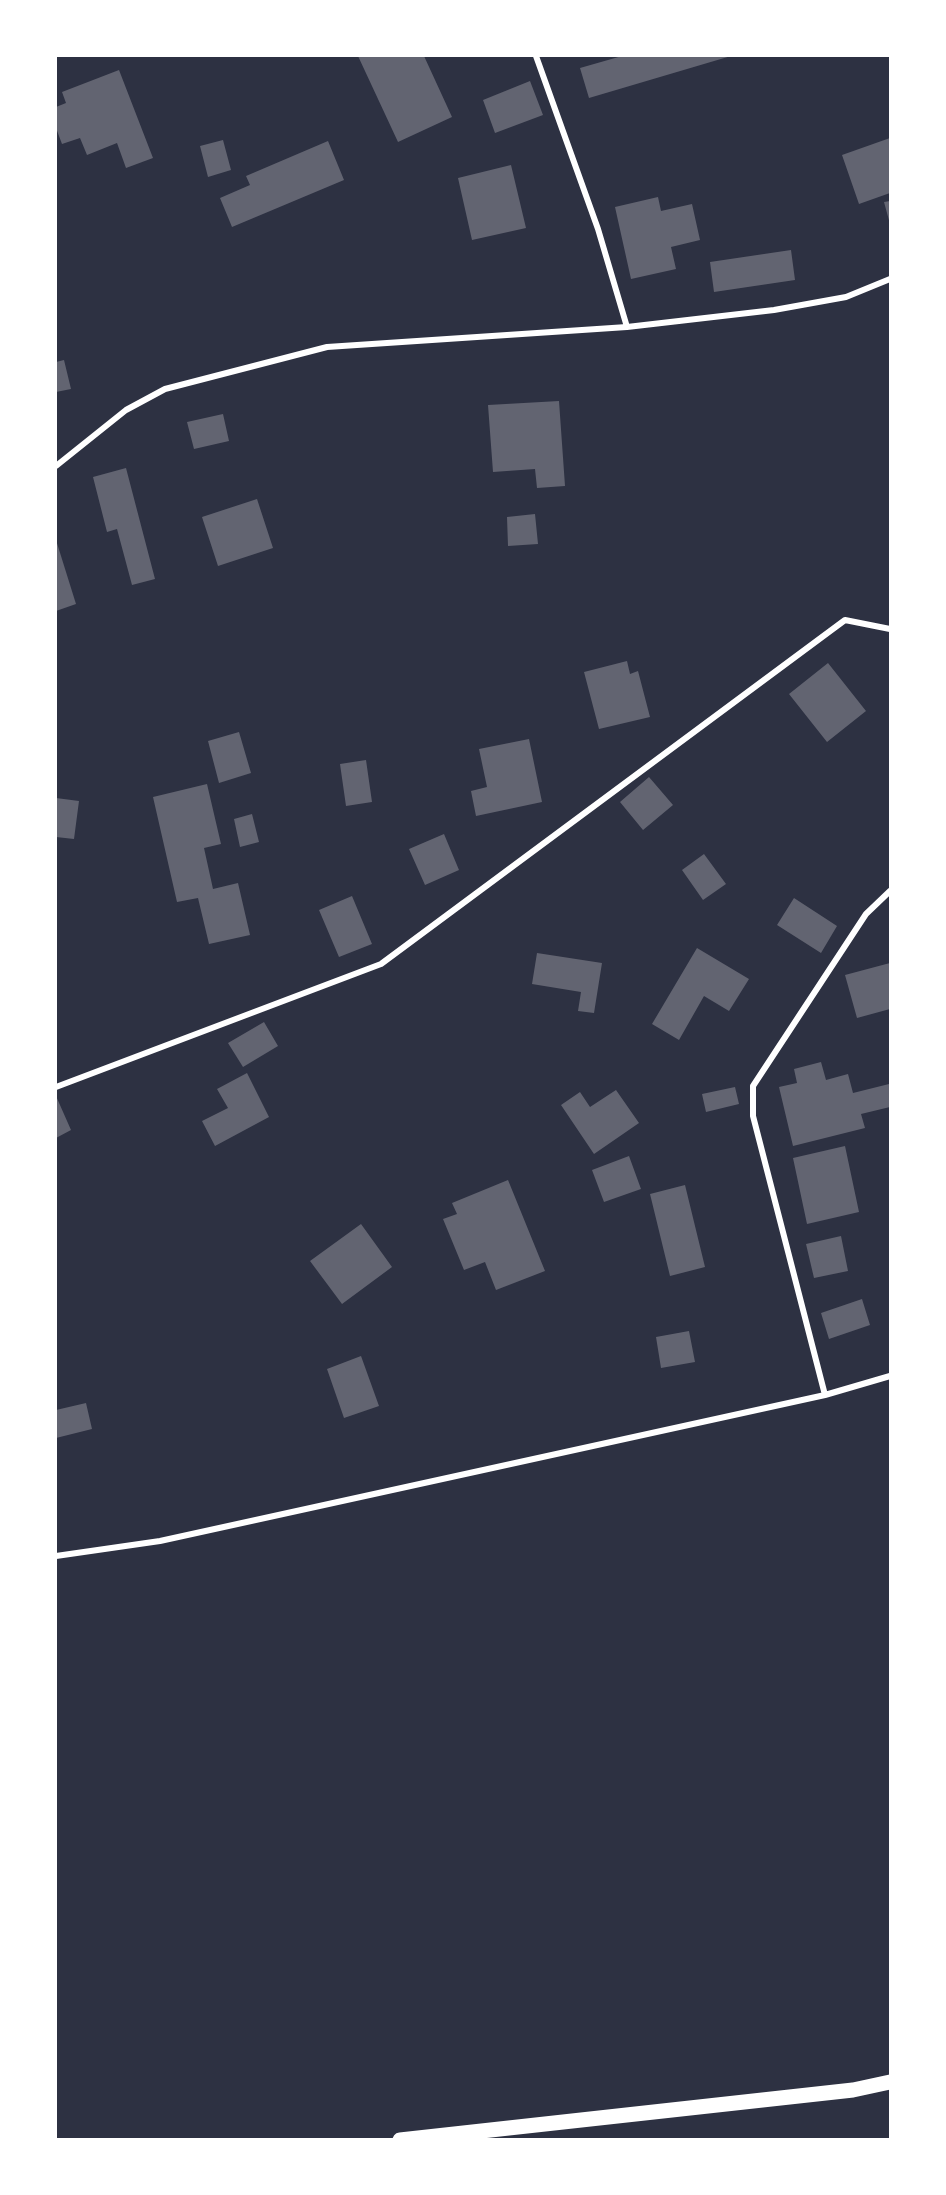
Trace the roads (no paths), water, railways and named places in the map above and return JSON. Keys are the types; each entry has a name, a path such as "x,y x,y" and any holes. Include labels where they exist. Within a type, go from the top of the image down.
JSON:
{"main road":[{"path":"400,2139 853,2090 891,2082"}],"street":[{"path":"536,56 598,229 627,327"},
{"path":"56,466 126,410 165,389 327,346 627,327 774,310 846,297 891,279"},
{"path":"56,1088 381,964 845,620 891,629"},
{"path":"825,1395 753,1116 753,1086 866,914 891,891"},
{"path":"56,1556 160,1540 825,1395 891,1376"}]}
